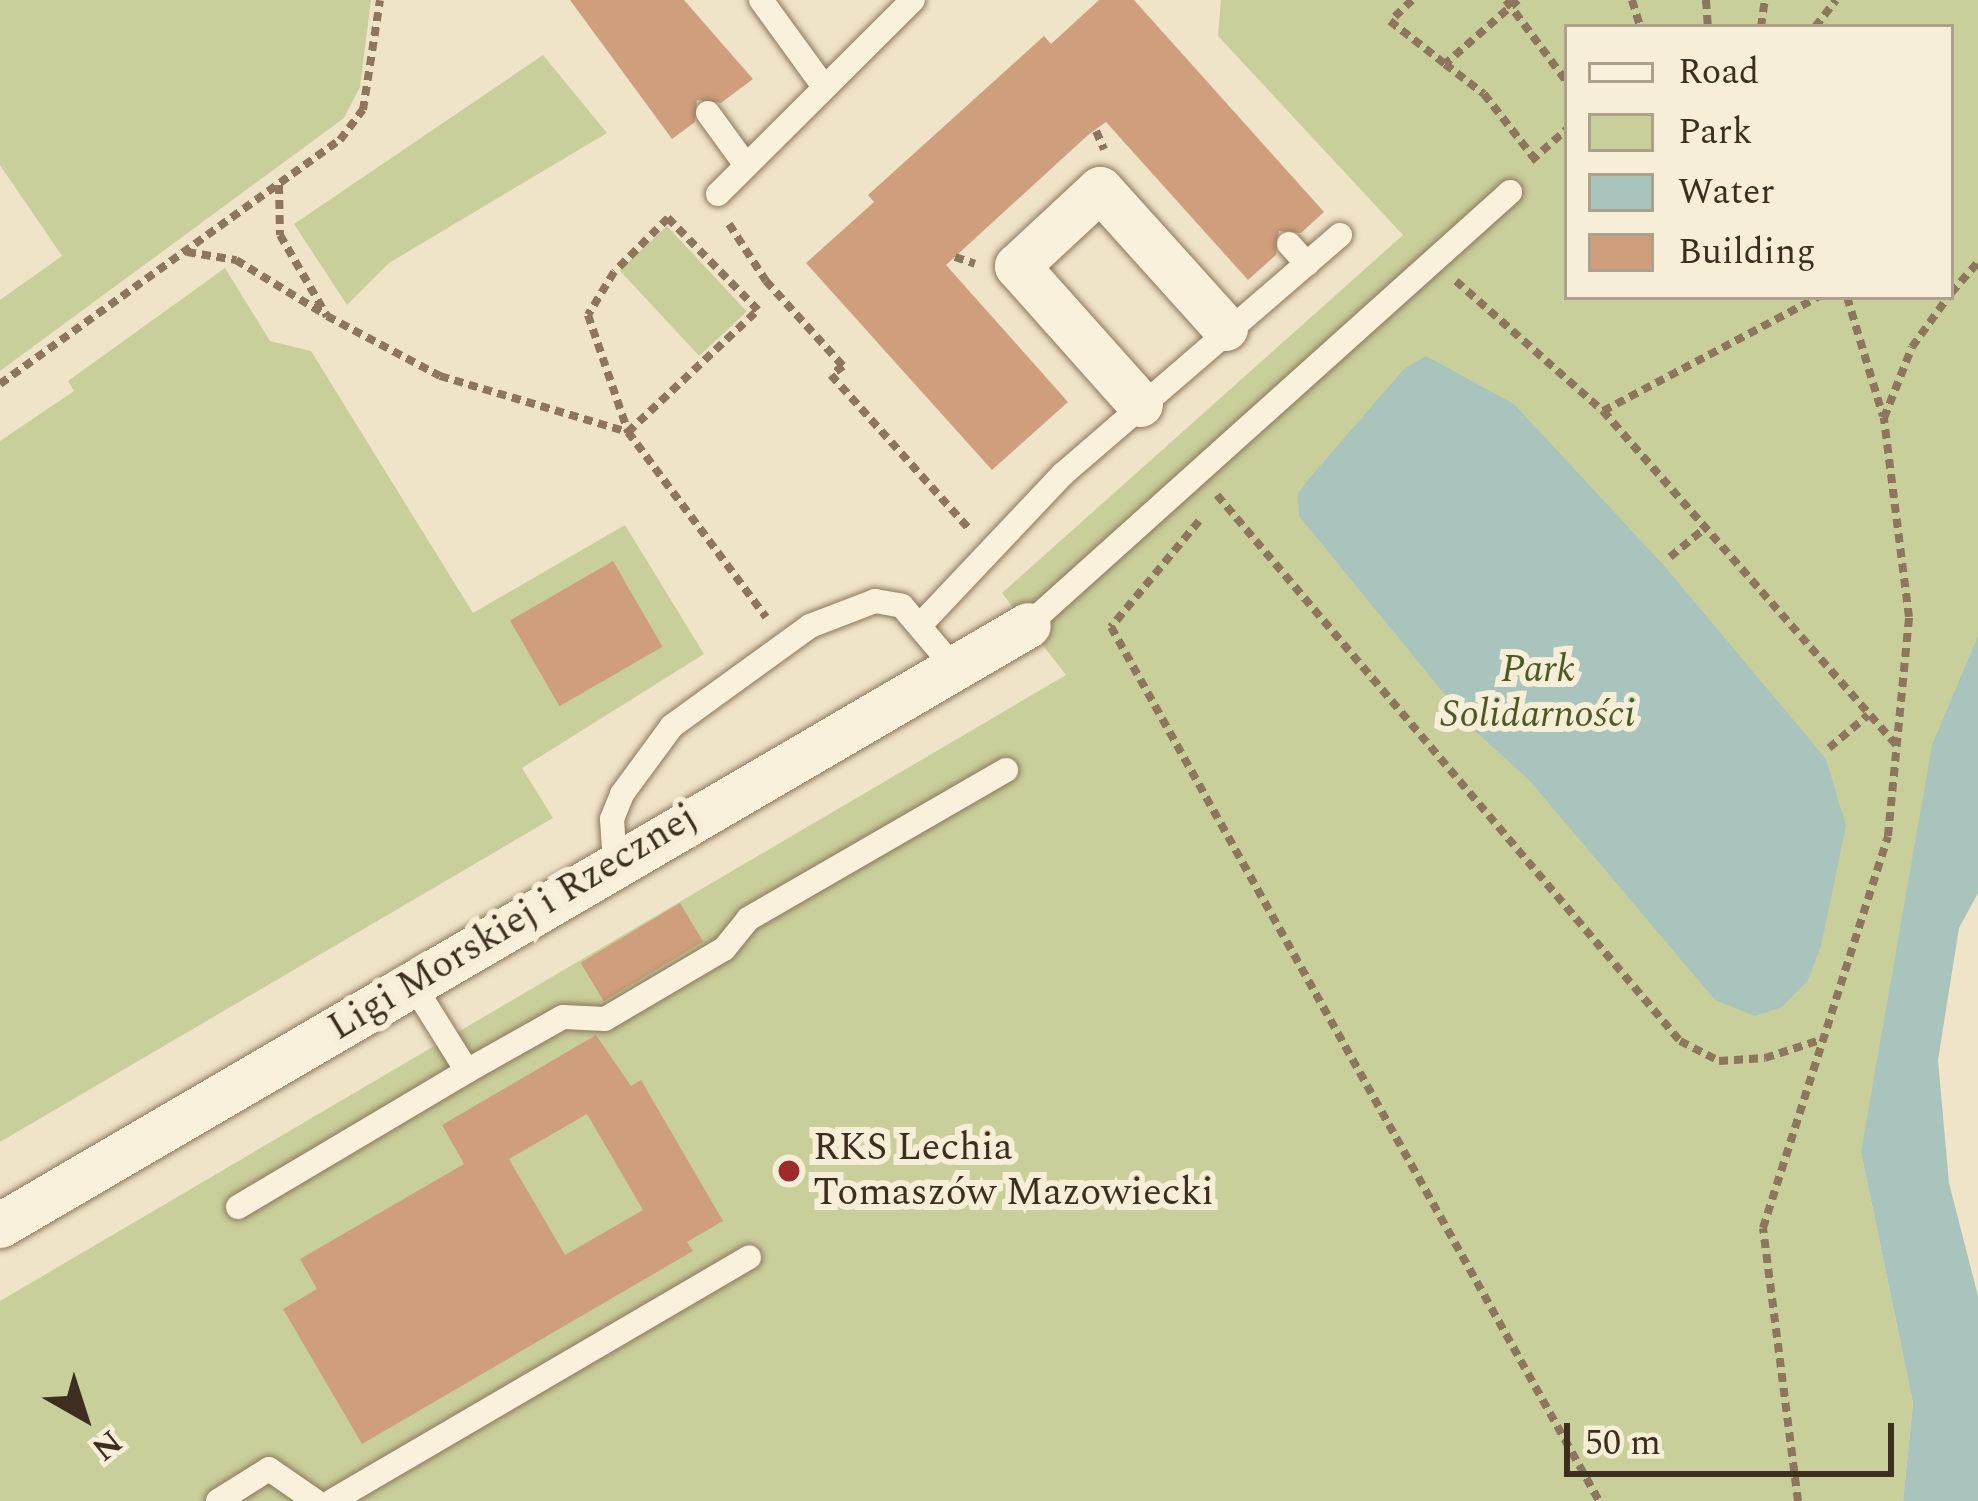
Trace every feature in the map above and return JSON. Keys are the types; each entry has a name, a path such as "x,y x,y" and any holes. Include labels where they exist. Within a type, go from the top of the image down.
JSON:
{"street":[{"path":"1140,404 1017,266 1100,189 1225,328"},
{"name":"Ligi Morskiej i Rzecznej","path":"0,1225 952,664 1028,625"}],"lane":[{"path":"761,0 822,84"},
{"path":"718,194 903,4"},
{"path":"708,113 746,164"},
{"path":"1028,625 1510,192"},
{"path":"923,622 1140,404 1340,236"},
{"path":"1288,244 1307,264"},
{"path":"615,863 612,819 636,770 672,726 784,643 844,608 875,601 902,606 923,622 952,664"},
{"path":"238,1207 563,1017 605,1019 724,949 748,919 1006,770"},
{"path":"412,982 467,1072"},
{"path":"332,1501 749,1257"},
{"path":"218,1501 269,1469 315,1501"}],"path":[{"path":"0,384 340,140 363,110 380,0"},
{"path":"1412,0 1390,21 1484,94 1534,158"},
{"path":"1817,24 1836,0"},
{"path":"1445,64 1512,2 1564,78"},
{"path":"1510,192 1534,158 1564,132"},
{"path":"279,185 280,235 327,316"},
{"path":"718,194 732,233 766,281 843,366 831,375 952,518 985,540"},
{"path":"628,432 758,310 668,218 614,272 588,315 628,432 784,643"},
{"path":"186,251 236,260 327,316 440,376 628,432"},
{"path":"1432,260 1603,410 1899,748"},
{"path":"1954,290 1978,262"},
{"path":"1603,410 1813,300"},
{"path":"1798,1501 1763,1228 1888,836 1909,617 1884,418 1848,300"},
{"path":"1884,418 1912,347 1946,300"},
{"path":"1196,472 1680,1041 1719,1061 1765,1058 1825,1038"},
{"path":"1219,497 1111,627 1599,1501"},
{"path":"1670,557 1706,528"},
{"path":"1829,748 1868,716"}],"green space":[{"path":"0,0 371,0 360,87 344,118 0,371 0,300 62,256 0,165"},
{"name":"Park Solidarności","path":"1221,0 1978,0 1978,665 1861,1152 1913,1403 1903,1501 0,1501 0,1301 1066,675 1002,593 1403,235 1218,36"},
{"path":"543,55 607,133 389,263 347,305 294,224"},
{"path":"667,226 747,312 699,356 619,270"},
{"path":"225,268 270,341 311,351 473,613 625,525 704,654 522,768 553,818 0,1142 0,441 74,391 68,381"}],"water":[{"path":"1426,356 1514,404 1668,570 1826,759 1846,826 1821,946 1808,980 1782,1007 1755,1016 1715,1000 1530,781 1473,729 1299,516 1298,493 1312,475 1404,369"},
{"path":"1978,636 1978,893 1959,928 1938,1060 1949,1183 1978,1296 1978,1501 1903,1501 1913,1403 1861,1152 1932,745"}],"building":[{"path":"570,0 684,0 753,79 721,103 697,100 695,122 672,139"},
{"path":"1099,0 1134,0 1324,212 1301,233 1279,231 1276,255 1248,280 1106,122 1088,135 946,265 1068,402 992,470 806,263 874,202 868,195 1044,36 1051,44"},
{"path":"613,561 662,647 559,706 510,620"},
{"path":"680,903 703,942 604,1001 581,963"},
{"path":"596,1035 631,1086 641,1080 723,1221 687,1242 693,1251 362,1444 283,1309 317,1289 300,1259 464,1164 442,1125","holes":["587,1114 643,1210 565,1255 509,1159"]}],"place":[{"name":"RKS Lechia Tomaszów Mazowiecki","path":"789,1171"}]}
